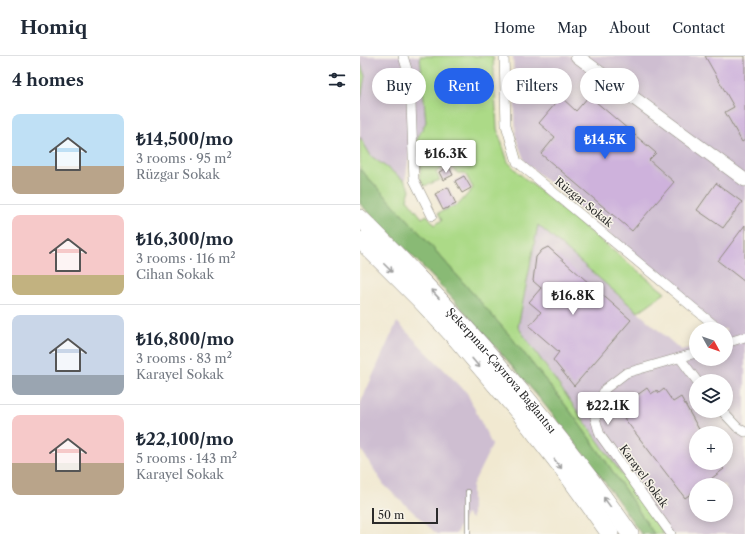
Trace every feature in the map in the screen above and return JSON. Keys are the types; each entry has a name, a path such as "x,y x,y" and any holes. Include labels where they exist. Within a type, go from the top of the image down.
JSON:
{"highway":[{"name":"Şekerpınar-Çayırova Bağlantısı","path":"360,218 429,288 507,374 535,407 630,534"},
{"name":"Şekerpınar-Çayırova Bağlantısı","path":"360,240 420,300 458,341 521,415 566,473 610,534"}],"street":[{"path":"403,56 410,79 414,180 432,216"},
{"name":"Rüzgar Sokak","path":"504,56 506,126 517,162 711,322"},
{"path":"577,56 745,180"},
{"path":"733,341 745,337"},
{"name":"Karayel Sokak","path":"671,534 600,435 595,418 599,402 605,389 626,374 689,355"},
{"path":"680,358 692,374"},
{"path":"729,418 737,427 745,432"}],"lane":[{"path":"468,492 468,534"}],"shaded area":[{"path":"360,56 420,56 421,68 372,68 372,104 424,104 426,122 410,151 405,181 371,156 360,137 360,104 365,76 360,62"},
{"path":"513,56 745,56 745,534 665,534 518,327 538,225 681,350 689,348 689,366 733,366 733,322 711,322 525,162 516,138 515,104 572,104 572,68 513,68"},
{"path":"397,322 467,393 492,445 472,486 472,519 466,514 456,534 437,534 384,485 360,448 360,404"}],"green space":[{"path":"420,56 493,56 494,68 434,68 434,104 494,104 494,74 497,129 508,162 522,176 665,293 638,312 538,225 518,327 664,534 654,534 605,460 570,411 511,337 412,224 360,169 360,137 371,156 405,181 410,190 407,199 422,218 427,215 435,225 442,220 438,213 459,204 473,188 465,173 457,173 450,164 436,172 440,180 424,186 419,176 421,170 416,144 426,122 424,104 426,104 426,68 421,68"},
{"path":"360,62 365,76 360,104"},
{"path":"360,169 412,224 511,337 570,411 605,460 654,534 641,534 603,480 521,376 435,279 360,204"}],"building":[{"path":"705,56 745,56 745,140 742,142 725,112 734,107"},
{"path":"555,104 568,104 576,111 582,104 598,104 656,153 649,160 674,182 632,231 541,154 555,137 539,123"},
{"path":"449,167 453,175 443,180 439,172"},
{"path":"464,176 471,188 462,193 455,181"},
{"path":"716,183 742,202 723,228 697,210"},
{"path":"448,187 456,204 443,210 435,194"},
{"path":"745,225 745,282 718,261"},
{"path":"548,247 631,320 574,386 553,360 559,352 529,326 541,312 529,302 541,288 533,281 536,257 542,250"},
{"path":"647,388 651,394 657,390 659,393 664,389 673,402 681,397 689,411 689,418 693,418 697,426 689,426 689,470 723,470 712,478 689,478 689,495 685,498 624,418 628,417 626,414 631,410 626,403"}]}
